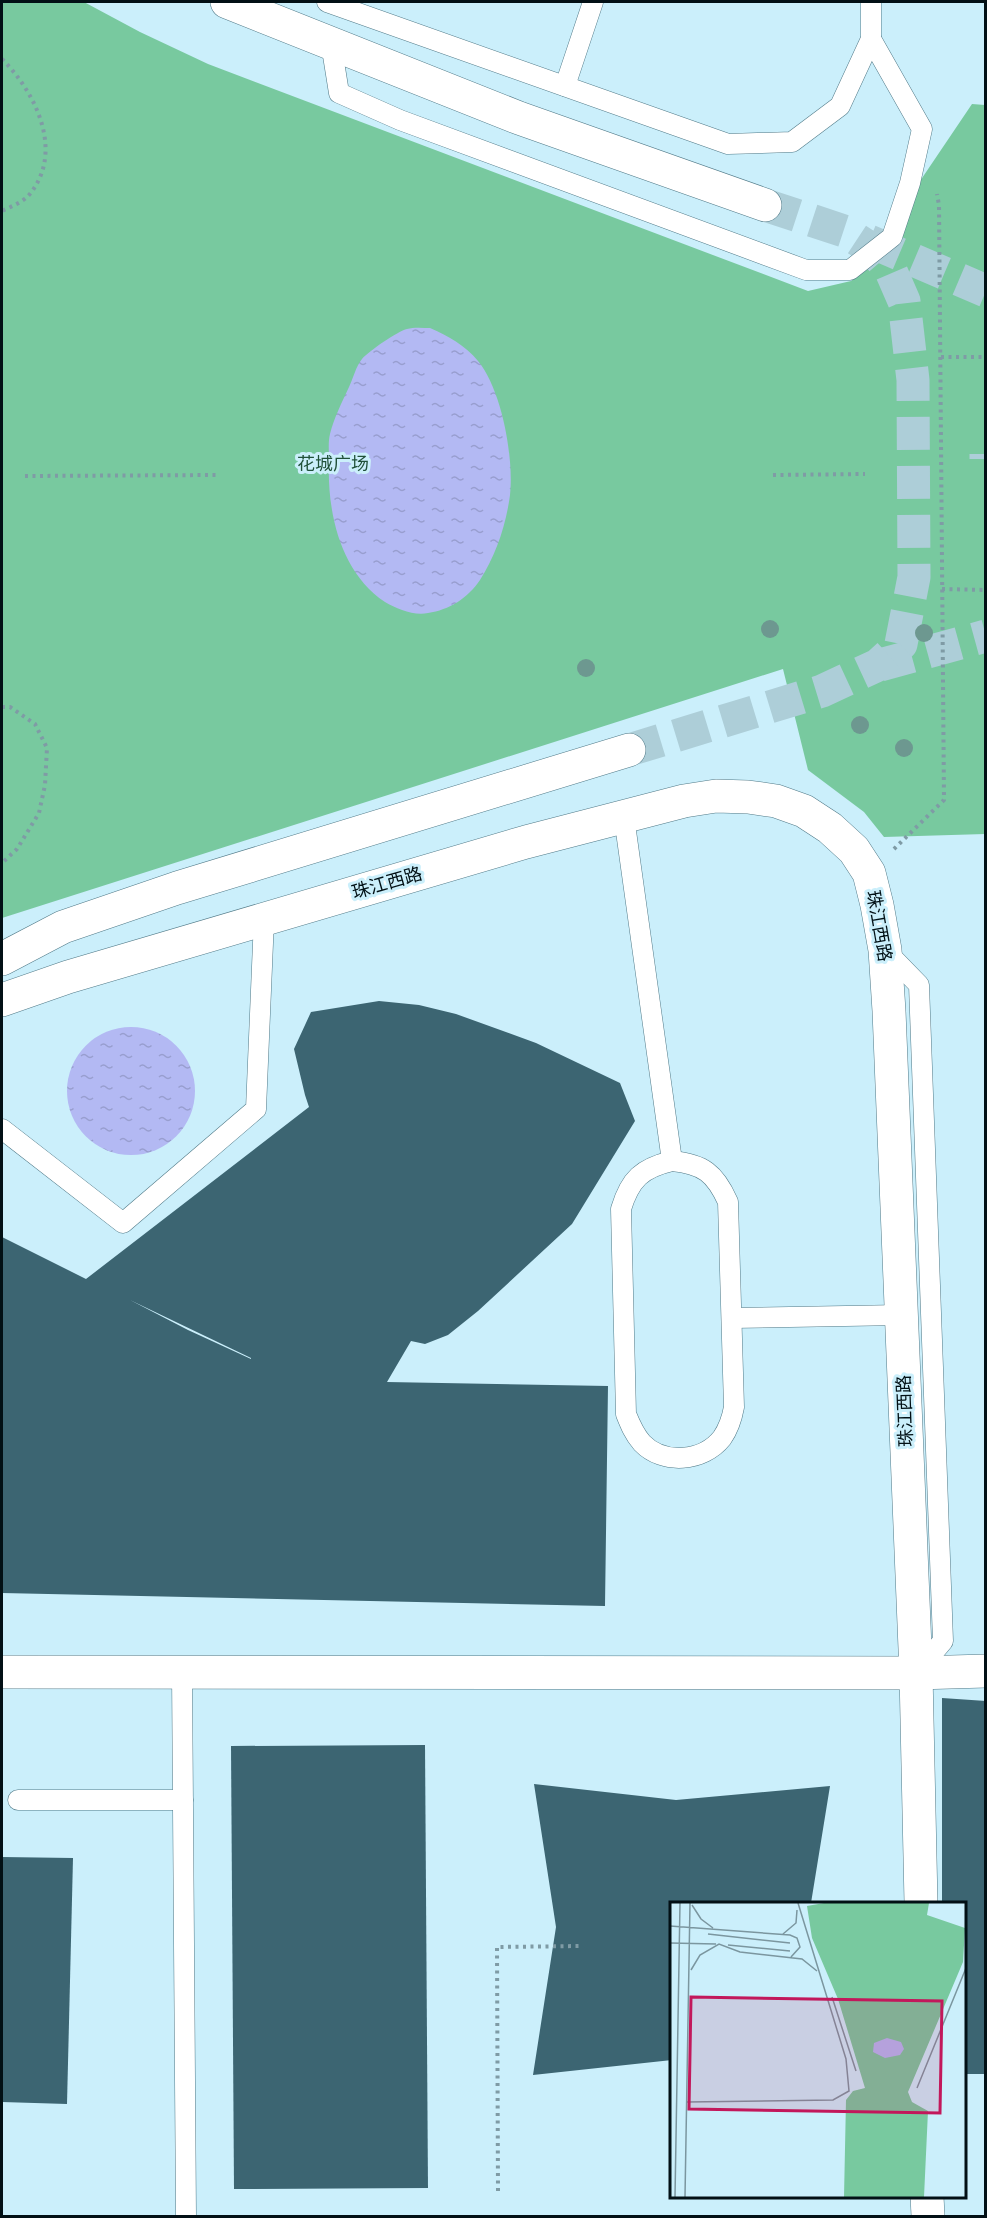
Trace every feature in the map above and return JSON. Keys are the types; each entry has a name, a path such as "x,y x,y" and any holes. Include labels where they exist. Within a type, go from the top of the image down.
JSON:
{"main road":[{"path":"247,4 331,43 519,118 765,205"},
{"path":"2,959 63,927 177,888 629,750"},
{"name":"珠江西路","path":"2,1000 68,977 526,842 684,801 716,796 776,801 804,811 830,828 854,850 869,873 885,950 916,1673 921,1902"},
{"path":"2,1672 916,1673 986,1671"},
{"path":"927,2197 928,2217"}],"lane":[{"path":"327,2 728,144 792,142 840,106 871,39 872,2"},
{"path":"565,86 593,2"},
{"path":"331,43 339,93 400,120 806,270 850,270 892,237 910,183 922,129 871,39"},
{"path":"624,817 672,1161"},
{"path":"2,1129 123,1223 256,1109 264,919"},
{"path":"885,950 919,985 944,1641 916,1673"},
{"path":"672,1161 690,1163 707,1171 720,1185 728,1202 734,1407 730,1424 721,1439 708,1450 692,1457 674,1458 657,1454 643,1444 632,1430 626,1414 621,1209 627,1191 638,1176 653,1165 672,1161"},
{"path":"732,1318 901,1315"},
{"path":"182,1672 186,2217"},
{"path":"18,1800 183,1800"}],"path":[{"path":"2,59 33,99 45,134 44,172 28,197 2,211"},
{"path":"889,854 944,800 939,205 934,184"},
{"path":"941,357 986,357"},
{"path":"773,475 865,474"},
{"path":"25,476 217,475"},
{"path":"942,589 986,590"},
{"path":"2,707 10,707 35,724 47,748 45,785 39,813 17,849 2,862"},
{"path":"498,2191 497,1947 580,1946"}],"green space":[{"name":"花城广场","path":"2,2 84,2 208,64 808,291 851,281 893,251 916,187 972,104 985,105 985,834 884,837 864,812 808,770 783,669 2,918"}],"water":[{"path":"413,328 430,328 468,350 478,361 494,389 505,425 511,480 503,528 491,560 480,580 464,598 451,606 417,614 385,602 357,574 347,558 334,520 329,480 329,444 336,416 362,359 403,331"},
{"path":"131,1027 156,1032 176,1046 190,1066 195,1091 190,1116 176,1136 156,1150 131,1155 106,1150 86,1136 72,1116 67,1091 72,1066 86,1046 106,1032"}],"building":[{"path":"379,1001 419,1005 456,1014 536,1043 620,1083 635,1121 572,1224 478,1311 448,1335 425,1344 411,1341 387,1382 608,1386 605,1606 2,1593 2,1237 86,1279 309,1107 294,1049 311,1012","holes":["130,1300 251,1358 188,1330"]},
{"path":"942,1698 986,1701 986,2074 966,2074 966,1902 942,1902"},
{"path":"425,1745 428,2188 234,2189 231,1746"},
{"path":"534,1784 676,1800 830,1786 811,1902 670,1902 670,2060 533,2075 556,1927"},
{"path":"2,1857 73,1858 67,2104 2,2102"}],"tunnel":[{"path":"629,750 822,691 878,665 901,644 914,577 913,380 904,301 891,271 873,250 844,231 765,205"},
{"path":"869,241 986,291"},
{"path":"986,454 986,459"},
{"path":"880,665 986,636"}]}
